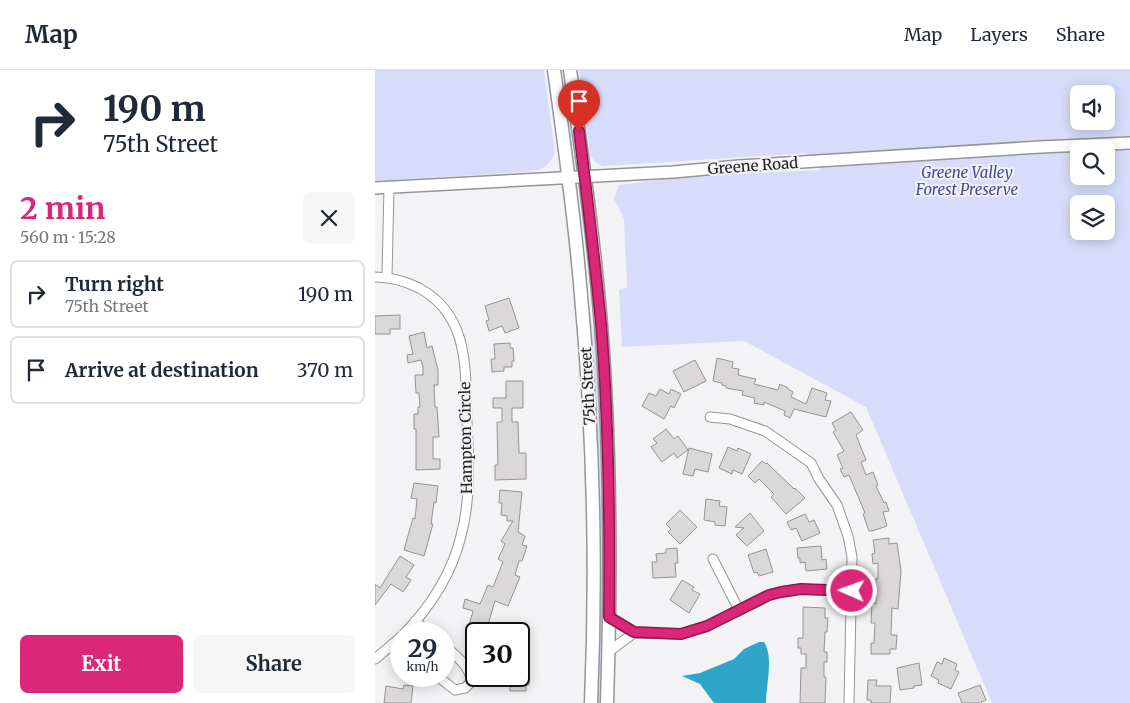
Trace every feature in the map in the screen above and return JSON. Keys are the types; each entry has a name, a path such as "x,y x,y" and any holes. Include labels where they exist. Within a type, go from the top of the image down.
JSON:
{"main road":[{"name":"75th Street","path":"554,70 569,178 580,282 590,426 594,580 591,703"},
{"name":"75th Street","path":"570,70 585,177 599,308 605,401 609,510 607,703"}],"street":[{"name":"Greene Road","path":"375,188 569,178 1130,143"},
{"path":"387,277 389,187"},
{"name":"Hampton Circle","path":"375,277 387,277 412,284 435,299 453,320 459,332 464,354 469,473 466,515 459,544 448,573 437,593 415,621"},
{"path":"710,417 730,419 765,431 811,463 819,480 837,505 845,524 852,556 849,703"},
{"path":"713,559 739,610"},
{"path":"609,617 634,632 681,634 701,628 769,595 801,589 852,591"},
{"path":"608,652 634,632"},
{"path":"375,659 390,648"},
{"path":"451,687 455,690 465,688 472,680 469,670 455,654"}],"green space":[{"path":"375,70 544,70 555,153 553,158 540,169 526,172 375,181"},
{"name":"Greene Valley Forest Preserve","path":"579,70 1130,70 1130,703 992,703 866,407 744,341 622,347 619,290 627,287 624,219 614,199 619,185 691,176 820,170 806,153 603,166 596,163 590,155"},
{"path":"586,284 597,357 603,470 604,548 601,703 596,703"}],"water":[{"path":"759,642 764,642 769,655 766,703 714,703 700,684 682,676 700,673 734,659 744,649"}],"building":[{"path":"509,298 519,328 505,333 502,326 489,331 486,321 489,320 485,306"},
{"path":"400,315 400,329 390,329 390,334 375,334 375,316"},
{"path":"424,332 427,348 432,346 438,370 438,385 434,385 439,437 433,437 433,459 440,459 440,469 416,470 414,414 418,414 418,407 420,407 419,393 416,393 415,375 423,375 423,367 421,360 408,363 407,355 413,354 409,336"},
{"path":"510,343 510,348 513,348 514,361 512,361 512,367 504,367 504,371 492,372 491,359 495,359 494,344"},
{"path":"717,358 733,362 732,368 739,369 738,375 756,379 754,384 778,390 780,384 793,392 791,397 806,404 812,388 827,393 825,400 831,401 826,417 794,409 790,418 784,415 785,411 764,402 764,405 754,403 755,398 742,395 743,391 726,388 722,383 713,381"},
{"path":"695,360 706,381 684,392 673,371"},
{"path":"506,381 523,381 523,408 512,408 512,422 518,422 519,453 526,453 526,479 495,480 495,465 498,465 497,422 502,422 502,408 493,408 493,398 506,398"},
{"path":"660,389 669,394 671,389 681,394 674,408 671,406 664,419 642,406 649,393 656,396"},
{"path":"851,412 863,430 856,435 866,460 861,462 866,475 873,472 878,485 876,486 889,511 883,512 887,526 872,531 869,531 863,514 865,513 849,475 844,477 840,469 843,468 837,455 844,451 833,432 836,430 832,423"},
{"path":"666,429 674,439 678,436 688,450 677,458 674,453 662,462 651,447 657,443 653,439"},
{"path":"728,447 737,451 738,448 751,454 742,474 733,470 732,474 719,468"},
{"path":"689,448 712,454 708,472 695,469 693,476 683,474"},
{"path":"762,461 767,463 805,498 786,514 771,497 774,494 759,479 755,483 748,476"},
{"path":"414,483 438,486 431,524 433,524 424,556 404,550 413,518 415,519 417,499 411,498"},
{"path":"500,490 522,492 518,532 525,536 522,545 527,546 522,561 519,561 515,575 520,577 508,606 495,601 489,622 470,622 473,611 463,608 465,599 480,604 488,585 493,587 503,562 498,559 505,544 501,541 513,521 507,521 507,516 501,515 502,503 499,503"},
{"path":"706,499 720,501 719,506 727,507 725,526 715,525 715,522 704,520"},
{"path":"680,510 697,527 680,544 668,532 671,529 666,524"},
{"path":"750,513 764,531 747,546 736,535 744,528 735,527"},
{"path":"805,514 809,522 814,520 820,533 802,541 796,528 791,530 787,522"},
{"path":"889,538 889,544 897,543 901,571 898,609 892,608 891,635 897,635 896,649 890,649 890,654 871,654 871,643 874,643 875,623 871,623 872,603 876,604 876,579 878,579 878,563 873,564 872,554 875,553 873,540"},
{"path":"821,546 822,560 826,559 827,569 806,571 805,562 800,563 800,558 798,558 797,548"},
{"path":"677,548 678,563 675,563 676,577 653,578 652,562 657,562 656,554 666,553 666,549"},
{"path":"766,549 773,572 759,576 757,572 754,573 748,555"},
{"path":"400,556 414,565 406,577 411,580 403,592 391,584 375,605 375,584 380,588"},
{"path":"682,580 694,587 692,590 700,594 689,613 670,600"},
{"path":"803,607 825,608 825,618 828,618 824,652 827,652 827,662 824,662 824,677 826,677 825,703 800,703 801,668 806,668 806,654 801,654 801,648 798,648 798,638 803,638"},
{"path":"944,658 957,664 955,670 959,672 951,689 938,683 939,680 931,676 937,662 942,664"},
{"path":"919,663 922,685 900,690 897,668"},
{"path":"868,680 877,680 876,686 891,686 890,703 871,703 871,700 867,700"},
{"path":"980,685 986,700 982,703 962,703 958,693"},
{"path":"386,686 403,689 404,687 413,687 411,703 384,703"},
{"path":"510,687 526,687 526,691 510,691"}],"route":[{"path":"579,131 594,255 605,401 608,453 609,617 634,632 669,635 681,634 707,626 769,595 793,589 852,591"}]}
